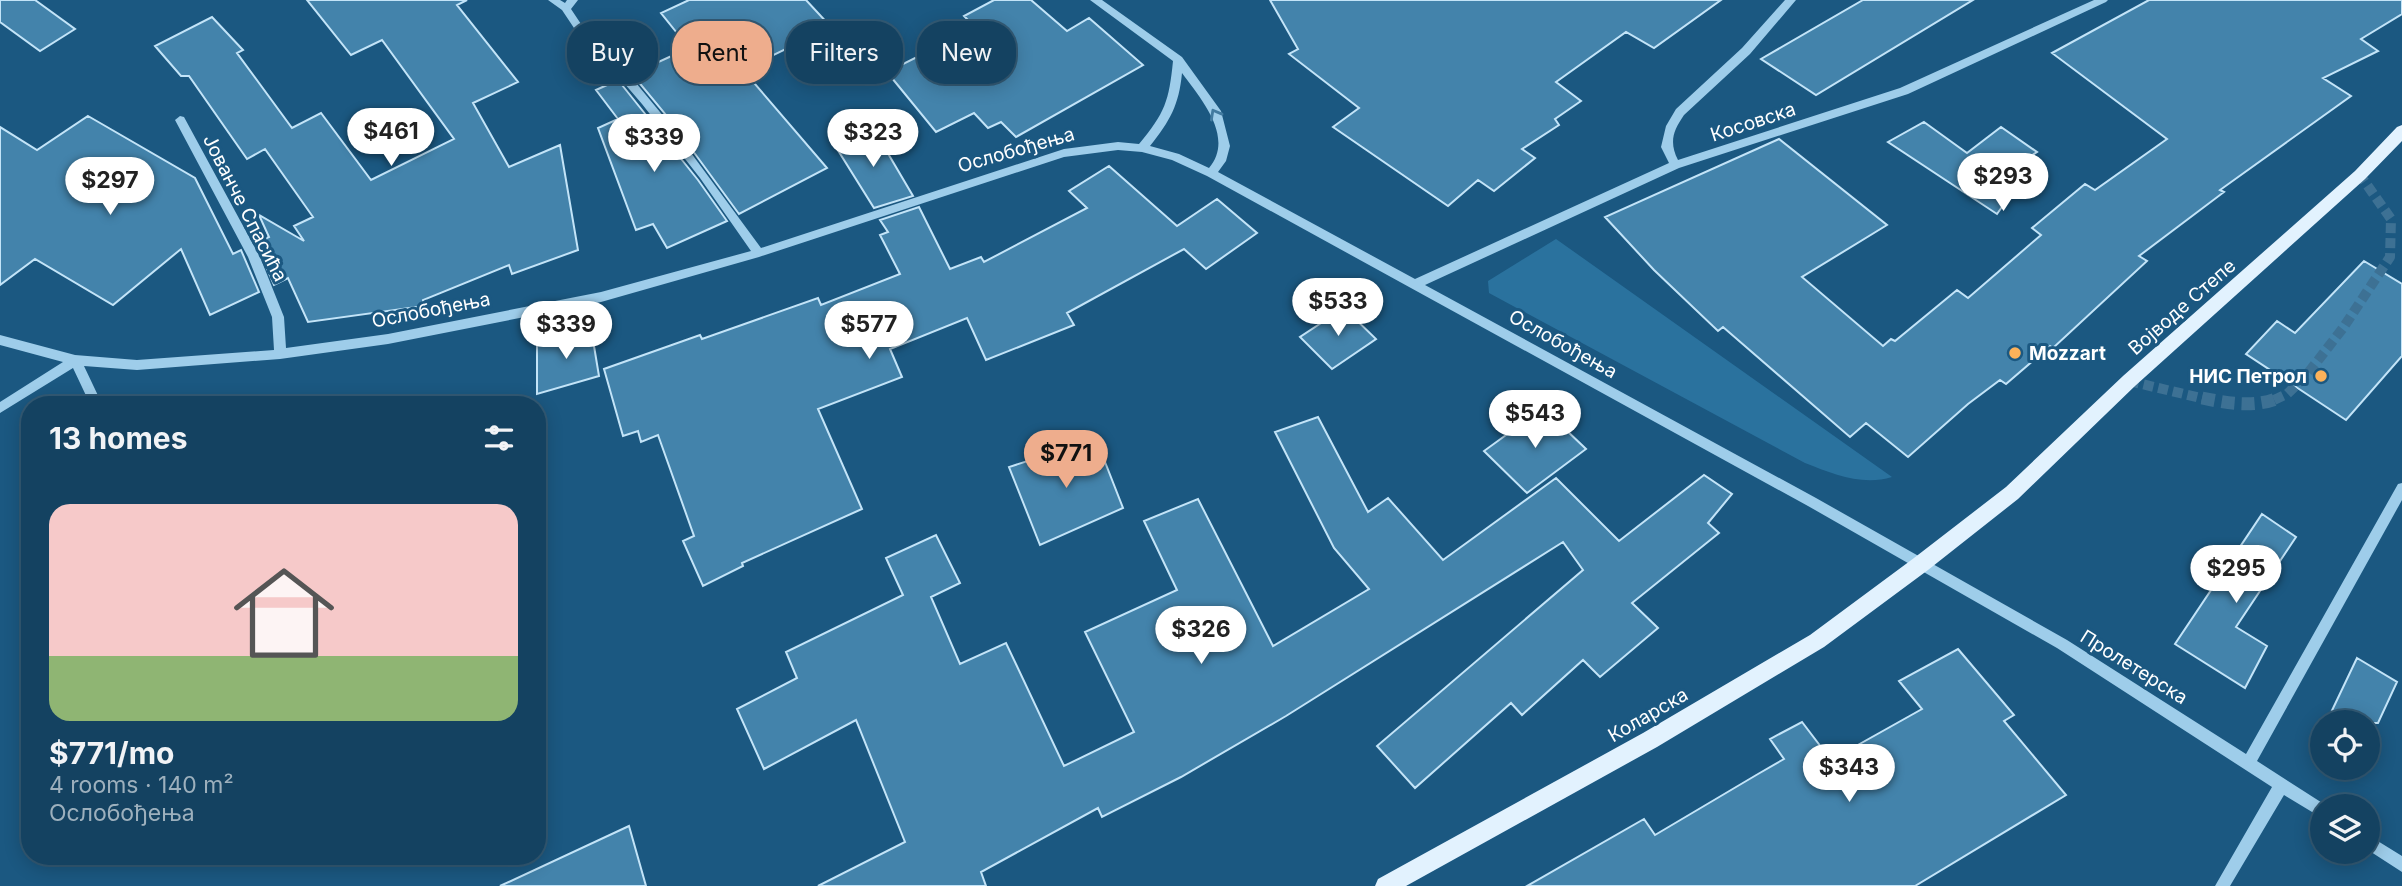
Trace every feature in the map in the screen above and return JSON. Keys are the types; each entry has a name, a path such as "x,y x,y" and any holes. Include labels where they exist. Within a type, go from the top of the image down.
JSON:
{"main road":[{"name":"Војводе Степе","path":"1921,564 2012,493 2129,381 2360,175 2402,131"},
{"name":"Коларска","path":"1385,886 1650,740 1817,641 1921,564"}],"street":[{"path":"553,0 569,4 568,15 675,135 759,253"},
{"path":"1096,0 1178,60 1217,114 1225,146 1222,161 1211,173"},
{"path":"1675,165 1666,147 1671,126 1680,112 1746,51 1791,0"},
{"name":"Косовска","path":"1416,284 1675,165 1904,91 2103,0"},
{"path":"1142,148 1167,117 1174,103 1178,60"},
{"name":"Јованче Спасића","path":"180,120 254,257 278,317 280,354"},
{"name":"Ослобођења","path":"0,340 75,360 137,365 280,354 388,339 601,297 759,253 1064,153 1118,146 1142,148 1211,173 1921,564"},
{"path":"0,408 75,360 92,396"},
{"path":"2249,762 2402,488"},
{"name":"Пролетерска","path":"1921,564 2062,644 2310,803"},
{"path":"2222,886 2282,784"},
{"path":"2380,850 2402,865"}],"shaded area":[{"path":"1556,239 1892,477 1859,479 1837,475 1805,463 1489,293 1488,281"}],"building":[{"path":"0,0 35,0 75,29 40,51 0,22"},
{"path":"307,0 467,0 457,5 518,82 473,103 509,167 560,145 578,250 512,274 509,265 423,300 424,306 308,322 288,278 274,285 256,243 269,237 259,215 304,241 294,226 313,217 265,149 247,159 189,76 181,76 155,46 212,17 243,50 237,53 292,128 321,113 371,180 454,139 382,40 351,55"},
{"path":"689,0 806,0 825,21 786,21 786,49 772,56 772,21 672,21 672,27 661,13"},
{"path":"994,0 1031,0 1067,31 1089,18 1143,65 1016,137 1001,122 988,128 974,113 936,132 897,84 903,84 903,64 917,57 917,84 1016,84 1016,21 969,21 964,16"},
{"path":"1270,0 1721,0 1654,48 1626,32 1556,82 1581,101 1555,119 1559,125 1522,149 1535,158 1494,191 1478,180 1448,206 1333,127 1359,108 1289,54 1298,49"},
{"path":"1863,0 1973,0 1816,95 1761,59"},
{"path":"2149,0 2402,0 2402,14 2361,39 2378,51 2323,78 2351,96 2220,190 2224,192 2139,256 2147,261 2053,348 2050,346 2006,384 2000,380 1968,404 1908,457 1866,423 1850,437 1723,327 1718,331 1654,270 1605,217 1779,139 1887,225 1802,277 1883,346 1891,339 1895,341 1957,290 1968,298 2041,235 2032,228 2085,184 2095,190 2167,139 2052,53"},
{"path":"672,56 672,84 755,84 827,168 739,214 640,84 658,84 658,62"},
{"path":"609,84 621,84 698,180 727,221 667,248 653,224 636,230 598,128 618,119 596,90"},
{"path":"88,116 195,178 233,254 241,250 259,292 210,315 181,249 113,305 35,259 0,285 0,127 37,150"},
{"path":"1924,122 1967,153 2001,127 2037,152 2000,176 2016,187 1997,214 1888,142"},
{"path":"873,128 913,196 874,208 834,144"},
{"path":"1109,166 1177,226 1217,199 1257,233 1206,269 1184,249 1067,313 1074,325 986,360 967,318 890,349 902,377 818,409 862,509 742,563 743,566 703,586 683,541 694,536 658,435 641,442 638,431 623,436 604,369 700,335 702,339 818,298 821,305 900,274 880,235 888,232 880,220 919,207 950,269 981,257 984,262 1087,208 1069,191"},
{"path":"2364,261 2402,284 2402,356 2346,420 2246,354 2277,321 2295,333"},
{"path":"1344,308 1376,339 1332,369 1300,337"},
{"path":"591,328 599,376 537,394 537,344"},
{"path":"1543,408 1586,449 1527,493 1484,451"},
{"path":"1318,417 1368,512 1388,498 1443,560 1556,478 1619,541 1704,475 1732,494 1708,523 1719,533 1632,603 1658,628 1600,677 1583,660 1522,715 1511,703 1415,788 1377,746 1583,570 1563,542 1286,716 1181,777 1102,817 1098,808 981,872 986,886 818,886 905,842 856,720 764,769 737,709 797,678 786,652 903,595 886,558 936,535 960,583 931,597 960,664 1006,643 1064,766 1134,732 1085,632 1177,590 1144,521 1198,499 1273,646 1369,589 1334,548 1275,432"},
{"path":"1096,439 1123,508 1040,545 1009,467"},
{"path":"2262,514 2296,537 2236,627 2267,646 2245,688 2175,644"},
{"path":"1958,649 2014,715 2004,721 2066,795 1915,886 1527,886 1644,819 1655,835 1784,759 1770,739 1802,722 1831,760 1922,709 1899,681"},
{"path":"2357,658 2397,682 2380,719 2380,710 2332,710"},
{"path":"629,826 646,886 500,886"}],"tunnel":[{"path":"2274,400 2287,394 2305,377 2343,328 2390,257 2391,219 2360,175"},
{"path":"2129,381 2209,400"},
{"path":"2202,398 2250,404 2278,398"}],"place":[{"name":"Mozzart","path":"2015,353"},
{"name":"НИС Петрол","path":"2321,376"}]}
